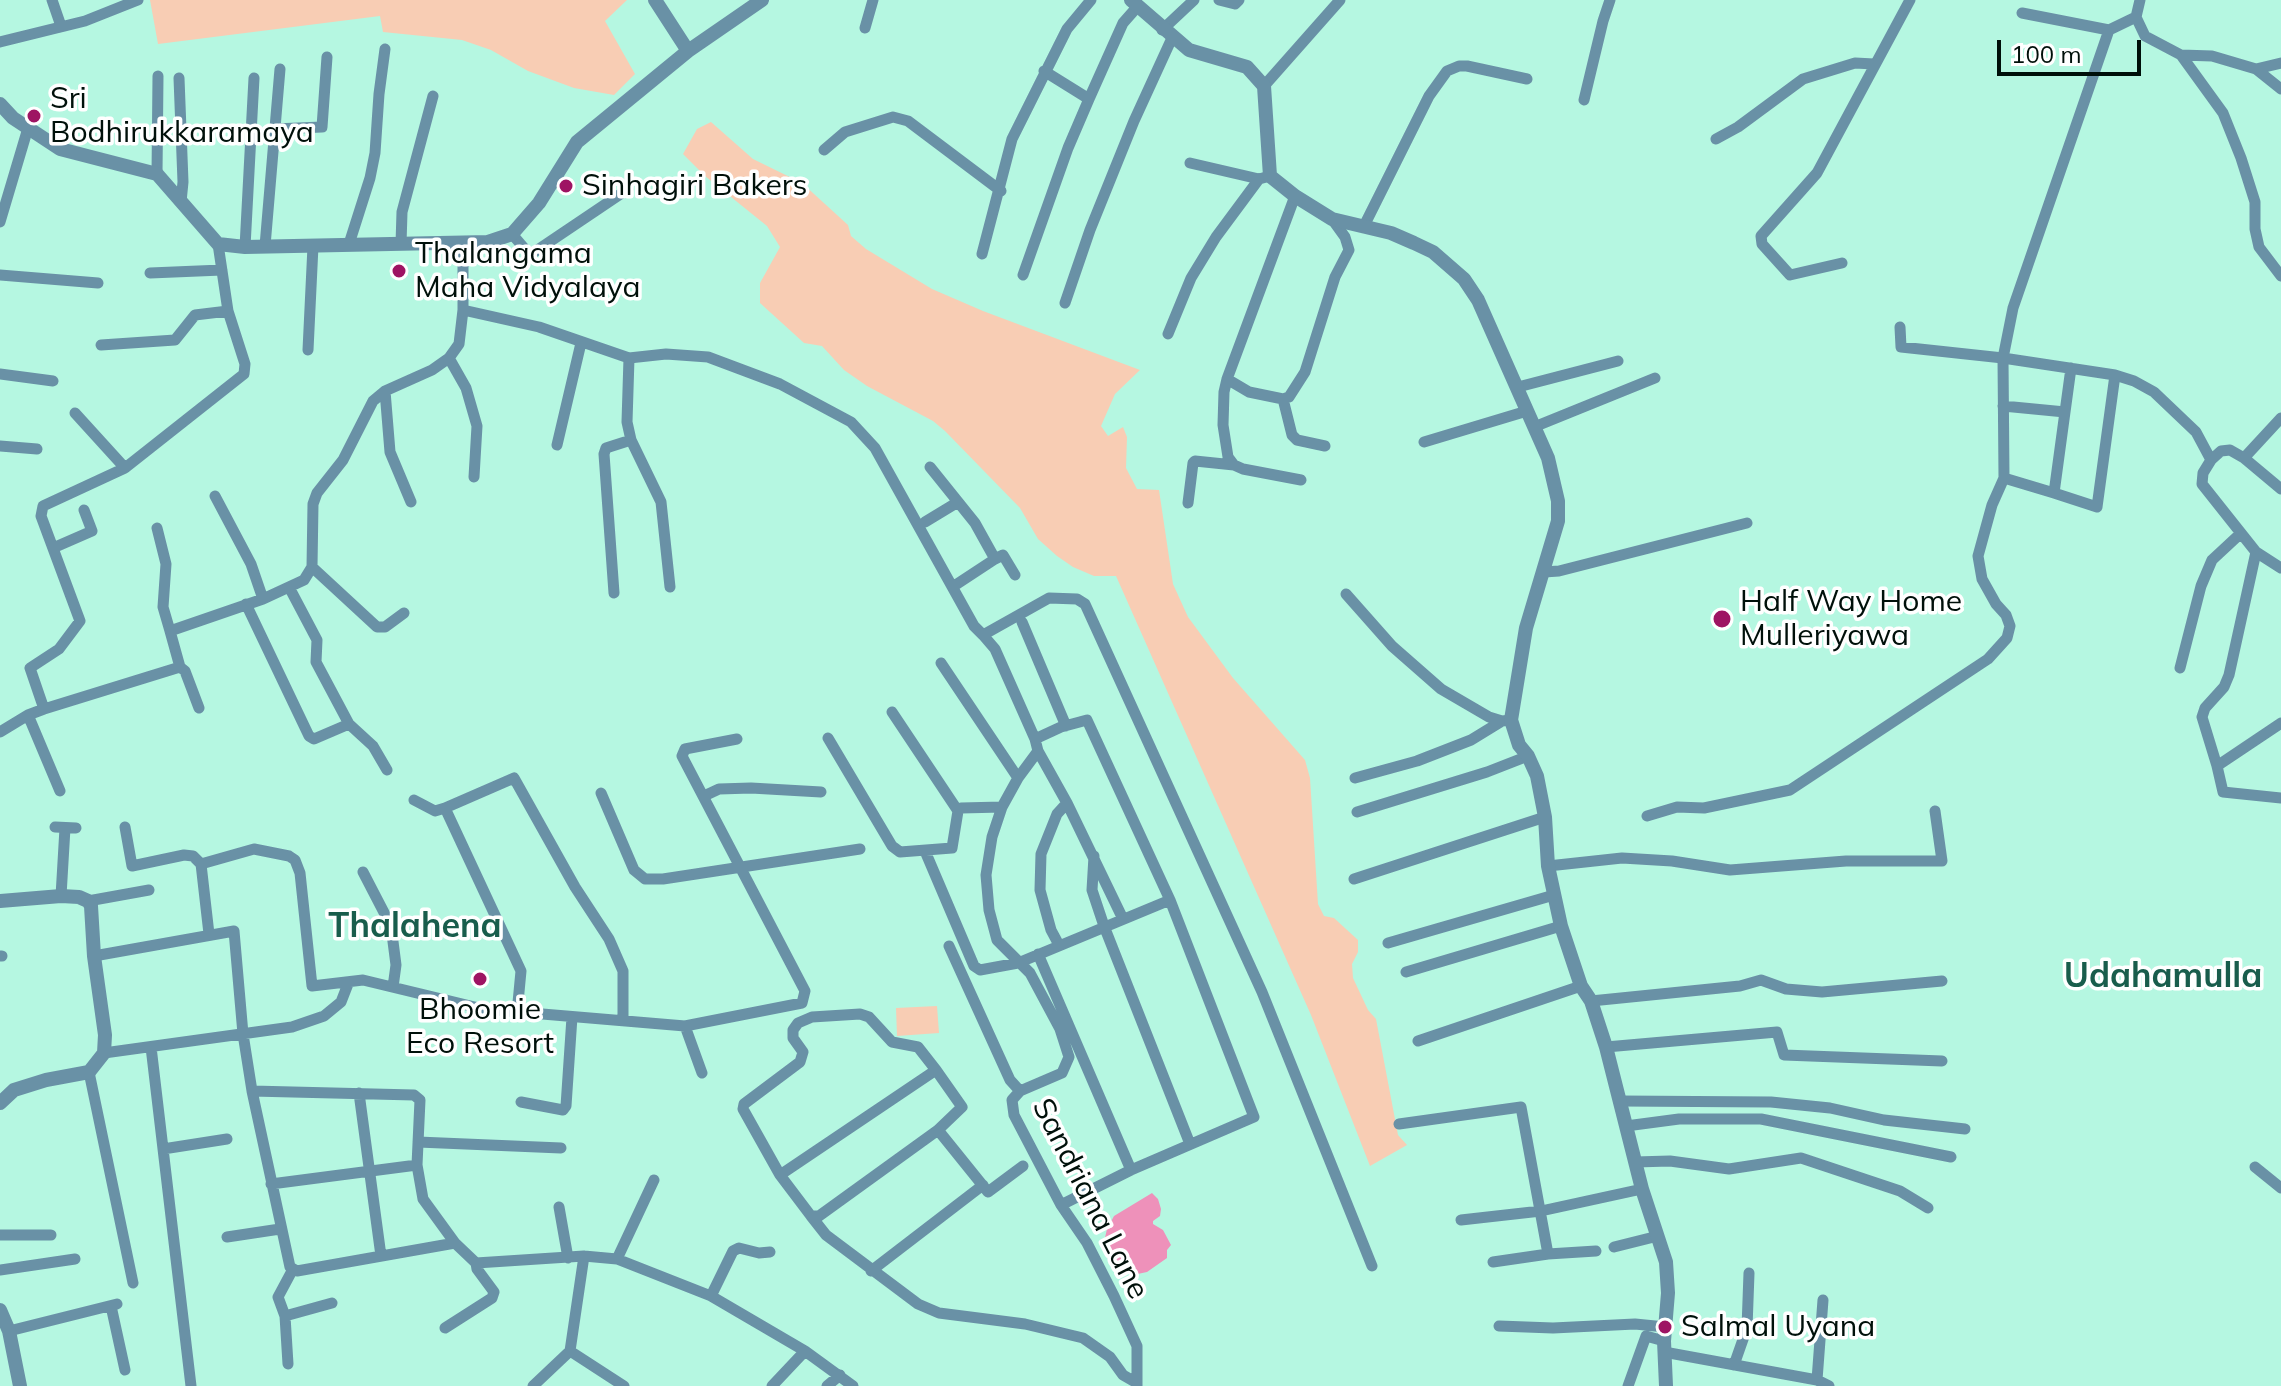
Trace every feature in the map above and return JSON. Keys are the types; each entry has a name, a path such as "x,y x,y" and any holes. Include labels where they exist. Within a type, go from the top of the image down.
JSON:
{"street":[{"path":"52,0 61,26"},
{"path":"0,42 85,21 138,0"},
{"path":"655,0 688,51"},
{"path":"218,244 245,247 463,244 488,242 512,234 539,203 577,142 688,51 762,0"},
{"path":"865,28 873,0"},
{"path":"982,254 1001,191 1012,139 1067,29 1091,0"},
{"path":"1065,303 1095,217 1167,34 1194,0"},
{"path":"1219,0 1235,4 1239,0"},
{"path":"1168,334 1191,278 1216,237 1264,177 1264,86 1340,0"},
{"path":"1584,100 1610,0"},
{"path":"1842,263 1790,275 1762,244 1761,236 1817,173 1910,0"},
{"path":"2140,0 2136,17 2145,36 2181,55 2212,56 2256,69 2281,89"},
{"path":"1023,275 1068,148 1134,3 1189,50 1247,67 1264,86"},
{"path":"2022,13 2109,30 2136,17"},
{"path":"1647,816 1677,807 1704,808 1790,790 1988,659 2007,638 2010,626 1982,579 1978,556 1992,505 2004,478 2003,358 2013,308 2109,30"},
{"path":"349,244 375,153 385,49"},
{"path":"2181,55 2223,113 2255,202 2259,247 2281,276"},
{"path":"274,129 322,127 327,57"},
{"path":"1716,139 1738,127 1803,79 1855,63 1874,64"},
{"path":"2256,69 2281,63"},
{"path":"1364,226 1429,96 1447,71 1467,66 1527,79"},
{"path":"265,246 280,69"},
{"path":"1044,71 1089,99"},
{"path":"157,174 158,76"},
{"path":"179,78 181,202"},
{"path":"245,247 254,78"},
{"path":"401,244 402,212 433,96"},
{"path":"0,104 13,118 60,149 157,174 218,244 228,311 245,364 244,374 125,468 43,506 41,516 80,621 59,649 30,668 44,709"},
{"path":"824,150 845,132 893,117 908,121 1001,191"},
{"path":"0,222 28,128"},
{"path":"1190,163 1264,177 1332,219 1391,233 1433,252 1464,279 1478,300 1548,458 1558,501 1558,521 1526,628 1507,721 1537,776 1545,817 1548,866 1561,926 1606,1047 1642,1189 1666,1262 1666,1386"},
{"path":"512,234 530,255 628,189"},
{"path":"1234,465 1228,457 1223,425 1224,392 1295,196"},
{"path":"1227,379 1249,392 1283,399 1289,397 1305,372 1335,277 1349,250 1345,237 1332,219"},
{"path":"170,631 263,599 304,580 312,567 313,504 317,493 343,460 373,401 385,391 432,370 449,358 459,344 463,310 463,244"},
{"path":"308,350 313,246"},
{"path":"150,273 222,270"},
{"path":"0,275 98,283"},
{"path":"463,310 539,327 629,358 666,354 708,357 780,384 851,422 875,448 974,626 995,649 1037,745 1123,919"},
{"path":"101,345 175,340 195,315 228,311"},
{"path":"1900,327 1901,347 2003,358 2115,375 2134,381 2154,392 2176,411 2196,432 2211,460"},
{"path":"557,445 581,343"},
{"path":"449,358 466,388 477,426 474,477"},
{"path":"629,358 627,422 631,440 661,502 670,587"},
{"path":"1518,387 1618,361"},
{"path":"2054,493 2071,368"},
{"path":"0,374 53,381"},
{"path":"2004,478 2097,507 2115,375"},
{"path":"1534,427 1655,378"},
{"path":"385,391 390,452 411,502"},
{"path":"1283,399 1292,435 1297,440 1325,446"},
{"path":"2003,406 2065,412"},
{"path":"1424,442 1527,411"},
{"path":"75,413 125,468"},
{"path":"2244,458 2281,418"},
{"path":"614,593 604,454 606,448 631,440"},
{"path":"0,446 37,449"},
{"path":"2281,489 2230,450 2221,451 2203,473 2202,484 2240,534 2256,552 2281,568"},
{"path":"1188,503 1191,469 1195,461 1234,465 1301,480"},
{"path":"930,467 975,523 995,559"},
{"path":"215,496 251,564 263,599"},
{"path":"925,522 958,502"},
{"path":"53,548 92,531 84,510"},
{"path":"1544,572 1559,571 1747,523"},
{"path":"157,528 166,564 163,607 180,667 185,671 199,708"},
{"path":"2180,668 2201,586 2212,560 2240,534"},
{"path":"2256,552 2229,675 2202,717 2223,792 2281,798"},
{"path":"957,584 1003,555 1015,575"},
{"path":"312,567 377,627 385,627 404,613"},
{"path":"289,587 317,640 316,662 349,724 373,746 387,770"},
{"path":"1346,594 1392,646 1441,689 1489,717 1507,721"},
{"path":"983,635 1049,598 1077,599 1085,604 1262,992 1372,1266"},
{"path":"246,604 309,736 314,739 349,724"},
{"path":"1022,622 1066,726"},
{"path":"941,663 1018,778"},
{"path":"0,732 44,709 180,667"},
{"path":"828,738 895,850 952,848 958,811 892,712"},
{"path":"28,715 60,791"},
{"path":"1037,745 1066,726 1087,720 1170,900 1254,1117 1131,1170 1061,1205"},
{"path":"1355,778 1417,761 1471,740 1507,721"},
{"path":"2217,766 2281,723"},
{"path":"201,864 254,849 295,860 300,873 312,986 363,980 483,1009 685,1026 802,1003 805,991 682,756 685,749 737,739"},
{"name":"Sandriana Lane","path":"1037,745 1002,807 992,837 986,875 989,910 997,940 1030,973 1060,1029 1069,1057 1062,1073 1020,1091 1012,1100 1014,1115 1061,1205 1087,1243 1137,1346 1137,1385"},
{"path":"1357,812 1487,772 1528,756"},
{"path":"414,800 435,811 514,778 575,887 609,939 623,971 623,1020"},
{"path":"704,796 719,789 821,792"},
{"path":"601,793 634,870 645,879 663,879 860,849"},
{"path":"1059,945 1051,930 1040,890 1041,854 1057,814 1067,803"},
{"path":"958,811 961,808 1002,807"},
{"path":"445,808 521,971 517,1013"},
{"path":"1548,866 1622,858 1730,870 1846,861 1942,861 1935,811"},
{"path":"1354,879 1545,817"},
{"path":"125,827 132,866 184,855 193,856 201,864 209,934"},
{"path":"61,896 65,828"},
{"path":"925,851 974,966 980,970 1018,963 1170,900"},
{"path":"1094,856 1092,890 1104,926 1190,1144"},
{"path":"363,872 391,926 396,965 393,987"},
{"path":"0,901 61,896 88,901 149,890"},
{"path":"1388,943 1554,895"},
{"path":"0,1103 14,1090 89,1072 104,1053 105,1035 88,901"},
{"path":"1406,972 1561,926"},
{"path":"94,956 234,931 243,1034 252,1091 285,1256 290,1267 297,1271 455,1243"},
{"path":"949,946 1010,1080 1020,1091"},
{"path":"1038,954 1131,1170"},
{"path":"1591,1001 1740,986 1761,980 1786,989 1822,992 1942,981"},
{"path":"104,1053 292,1027 324,1016 341,1002 348,984"},
{"path":"1418,1041 1581,986"},
{"path":"811,1216 819,1216 938,1130 962,1107 918,1047 892,1042 869,1017 860,1014 812,1017 798,1023 793,1030 793,1038 803,1052 800,1062 744,1104 743,1109 780,1175 811,1216 826,1235 918,1304 939,1313 1025,1324 1083,1338 1110,1357 1123,1375 1137,1385"},
{"path":"521,1102 563,1110 566,1106 572,1017"},
{"path":"685,1026 702,1073"},
{"path":"1606,1047 1777,1032 1784,1055 1942,1061"},
{"path":"151,1047 191,1386"},
{"path":"780,1175 936,1070"},
{"path":"89,1072 133,1283"},
{"path":"252,1091 414,1095 420,1100 417,1165 423,1199 455,1243 476,1263 494,1292 492,1298 445,1328"},
{"path":"359,1093 381,1256"},
{"path":"1620,1101 1771,1102 1965,1129"},
{"path":"1399,1124 1521,1107 1548,1254"},
{"path":"1626,1126 1679,1119 1761,1119 1951,1157"},
{"path":"938,1130 988,1192 1023,1166"},
{"path":"163,1149 227,1139"},
{"path":"418,1142 561,1148"},
{"path":"1635,1162 1670,1161 1729,1169 1801,1158 1900,1191 1928,1208"},
{"path":"271,1184 417,1165"},
{"path":"2255,1167 2281,1188"},
{"path":"617,1259 654,1180"},
{"path":"871,1271 983,1185"},
{"path":"1461,1220 1541,1211 1642,1189"},
{"path":"559,1207 568,1258"},
{"path":"227,1237 280,1229"},
{"path":"0,1235 51,1235"},
{"path":"1614,1247 1658,1236"},
{"path":"711,1296 733,1251 739,1248 770,1252"},
{"path":"1493,1262 1596,1251"},
{"path":"476,1263 584,1256 617,1259 711,1296 805,1351 853,1386"},
{"path":"533,1386 570,1351 584,1256"},
{"path":"0,1270 75,1259"},
{"path":"288,1364 285,1316 278,1297 293,1269"},
{"path":"1734,1365 1747,1328 1749,1273"},
{"path":"1817,1380 1823,1300"},
{"path":"285,1316 332,1303"},
{"path":"9,1331 114,1305 125,1370"},
{"path":"0,1310 9,1331 20,1386"},
{"path":"1499,1326 1553,1328 1635,1324 1664,1340"},
{"path":"1628,1386 1646,1336 1778,1380 1817,1380 1829,1386"},
{"path":"570,1351 624,1386"},
{"path":"772,1386 805,1351"},
{"path":"827,1386 840,1375"}],"shaded area":[{"path":"150,0 627,0 605,21 635,74 614,95 574,88 528,71 491,50 462,40 383,32 380,16 158,44"},
{"path":"711,122 753,159 802,183 848,225 851,236 866,249 932,289 1140,370 1115,394 1101,426 1108,436 1123,427 1127,437 1126,468 1137,489 1159,490 1173,584 1188,617 1233,678 1305,760 1310,778 1318,904 1324,916 1334,918 1358,940 1358,952 1352,964 1353,978 1368,1010 1376,1019 1398,1135 1407,1145 1370,1166 1311,1015 1116,576 1094,576 1057,556 1038,539 1020,508 945,431 933,421 867,386 844,370 822,346 804,343 760,303 760,283 780,247 767,226 683,154 697,129"},
{"path":"937,1006 939,1033 897,1036 896,1008"},
{"path":"1152,1193 1161,1209 1160,1216 1153,1224 1163,1230 1171,1245 1167,1258 1147,1272 1133,1275 1115,1268 1106,1256 1104,1242 1107,1229 1114,1216"}],"place":[{"name":"Sri Bodhirukkaramaya","path":"34,116"},
{"name":"Sinhagiri Bakers","path":"566,186"},
{"name":"Thalangama Maha Vidyalaya","path":"399,271"},
{"name":"Half Way Home Mulleriyawa","path":"1722,619"},
{"name":"Bhoomie Eco Resort","path":"480,979"},
{"name":"Salmal Uyana","path":"1665,1327"}],"district":[{"name":"Thalahena","path":"415,927"},
{"name":"Udahamulla","path":"2163,977"}]}
